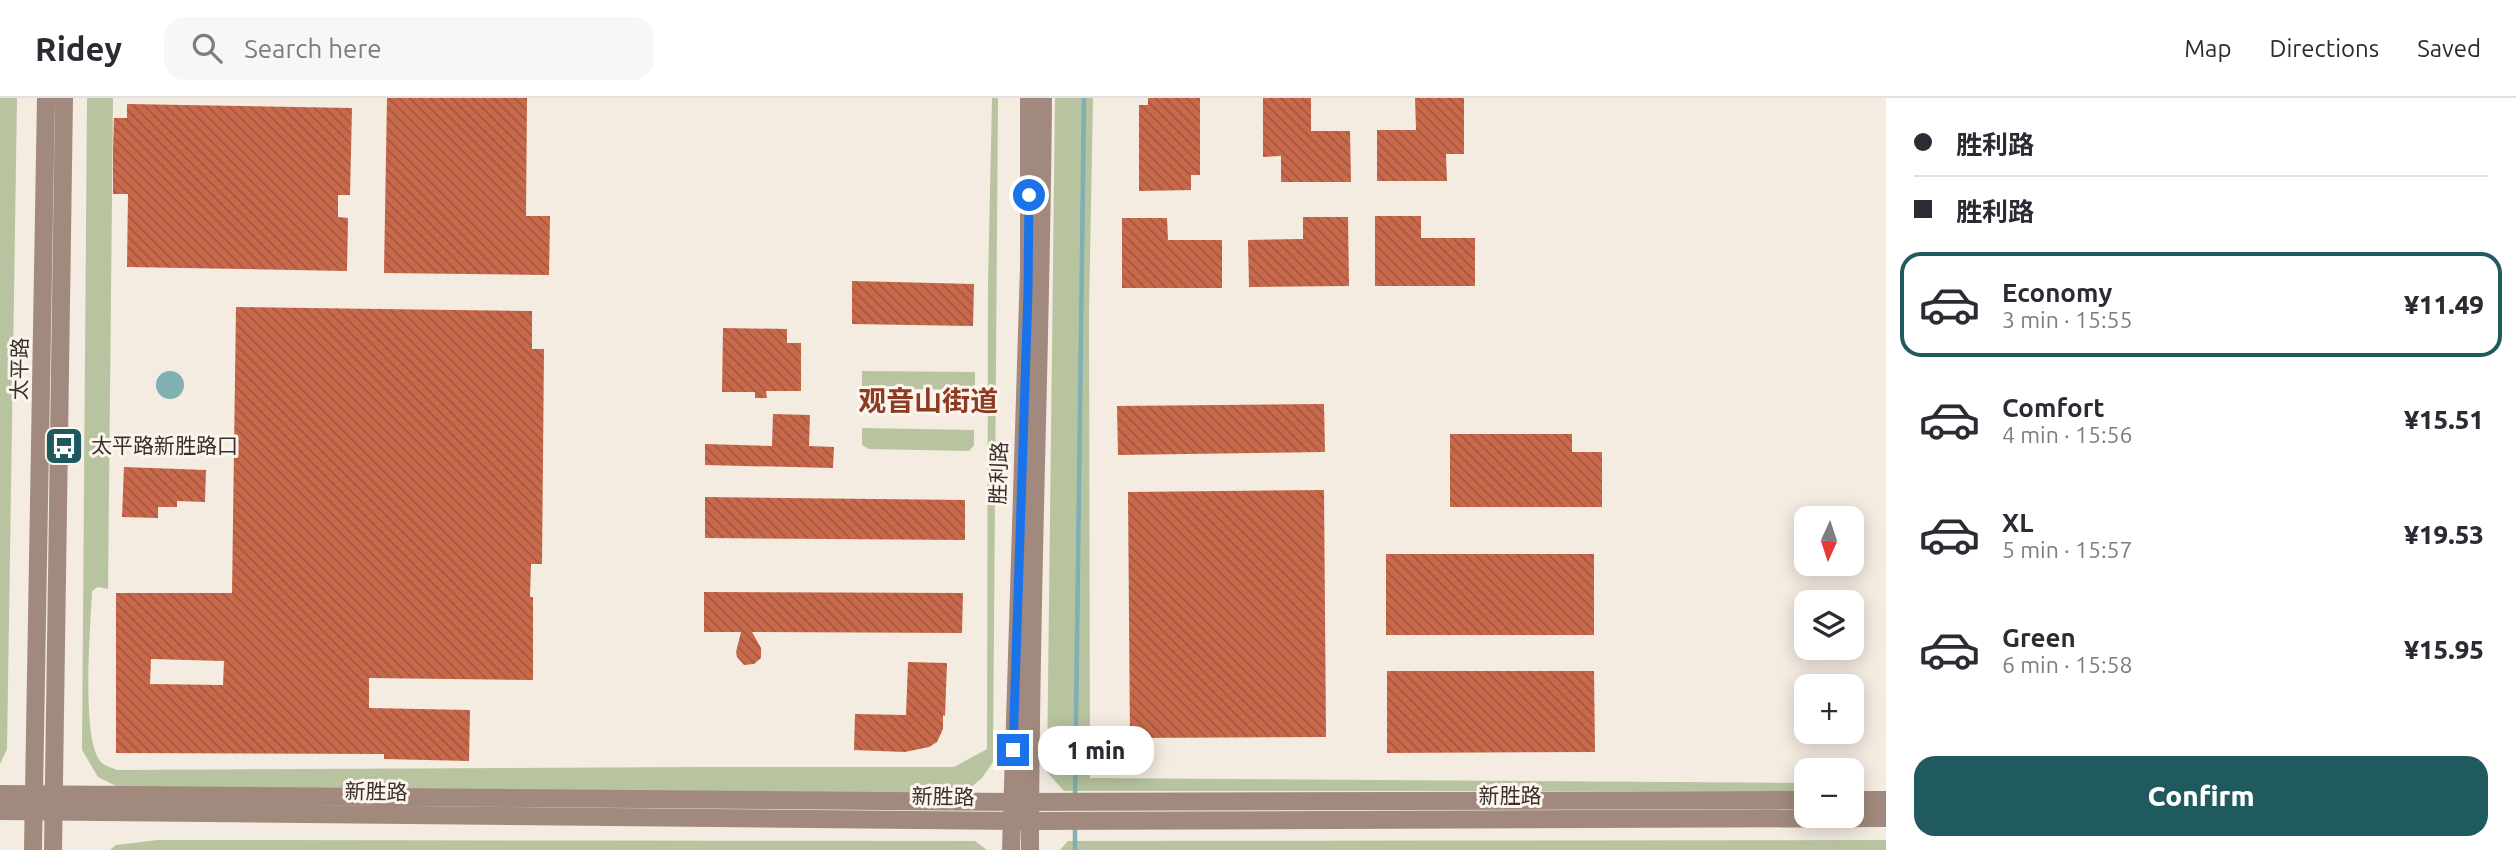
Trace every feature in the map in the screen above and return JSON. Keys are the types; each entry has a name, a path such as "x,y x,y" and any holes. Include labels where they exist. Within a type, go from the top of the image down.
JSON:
{"street":[{"name":"太平路","path":"33,850 46,98"},
{"name":"太平路","path":"53,850 64,98"},
{"name":"胜利路","path":"1011,850 1029,268 1029,98"},
{"name":"胜利路","path":"1030,850 1043,98"},
{"name":"新胜路","path":"0,794 33,803"},
{"name":"新胜路","path":"0,811 33,803 1011,811 1031,802 1794,800"},
{"path":"1864,800 1886,800"},
{"name":"新胜路","path":"1011,811 1030,821 1886,818"}],"green space":[{"path":"0,98 17,98 7,749 0,764"},
{"path":"87,98 113,98 108,589 98,587 92,591 88,682 91,733 95,751 102,763 117,770 954,767 987,749 988,283 992,98 998,98 993,762 982,778 964,793 124,790 98,777 82,750"},
{"path":"1055,98 1093,98 1089,311 1090,778 1794,783 1794,791 1064,791 1047,772"},
{"path":"862,371 975,372 975,390 862,388"},
{"path":"862,428 974,430 974,445 969,451 869,449 862,445"},
{"path":"158,840 975,841 987,850 110,850 116,845"},
{"path":"1886,840 1886,850 1060,850 1068,841"}],"water":[{"path":"170,371 180,375 184,385 180,395 170,399 160,395 156,385 160,375"}],"building":[{"path":"387,98 527,98 526,216 550,216 549,275 384,273"},
{"path":"1148,98 1200,98 1200,175 1191,175 1191,190 1139,191 1139,105 1148,105"},
{"path":"1263,98 1311,98 1311,131 1350,131 1351,182 1281,182 1281,156 1263,157"},
{"path":"1415,98 1464,98 1464,154 1446,154 1447,181 1377,181 1377,130 1416,130"},
{"path":"127,104 352,108 350,195 338,195 338,217 348,218 347,271 127,267 128,194 113,194 113,151 114,118 127,118"},
{"path":"1375,216 1421,216 1421,238 1475,238 1475,286 1375,286"},
{"path":"1303,217 1348,217 1349,286 1249,287 1248,240 1303,239"},
{"path":"1122,218 1167,218 1168,240 1222,240 1222,288 1122,288"},
{"path":"852,281 974,284 973,326 852,324"},
{"path":"236,307 532,311 532,349 544,349 542,564 531,564 533,680 369,678 369,708 470,710 469,761 384,759 384,754 116,753 116,593 232,593","holes":["151,659 224,661 223,685 150,684"]},
{"path":"723,328 787,329 787,343 801,343 801,391 766,391 767,398 755,398 755,392 722,392"},
{"path":"1324,404 1325,452 1118,455 1117,406"},
{"path":"773,414 810,415 809,446 834,447 833,468 705,465 705,444 772,446"},
{"path":"1450,434 1572,434 1572,452 1602,452 1602,507 1450,507"},
{"path":"124,467 206,470 205,502 177,501 177,507 158,507 158,518 122,517"},
{"path":"1324,490 1326,737 1130,738 1128,492"},
{"path":"705,497 965,500 965,540 705,538"},
{"path":"1386,554 1594,554 1594,635 1386,635"},
{"path":"704,592 963,593 962,633 752,632 761,648 761,658 754,664 744,665 736,652 741,632 704,632"},
{"path":"908,662 947,663 945,716 943,715 943,729 937,742 929,747 905,752 854,750 855,714 906,715"},
{"path":"1387,671 1594,671 1595,752 1387,753"}],"waterway":[{"path":"1075,797 1084,98"},
{"path":"1075,826 1075,850"}],"place":[{"name":"太平路新胜路口","path":"64,446"}],"district":[{"name":"观音山街道","path":"928,401"}],"route":[{"path":"1013,750 1029,195"}]}
